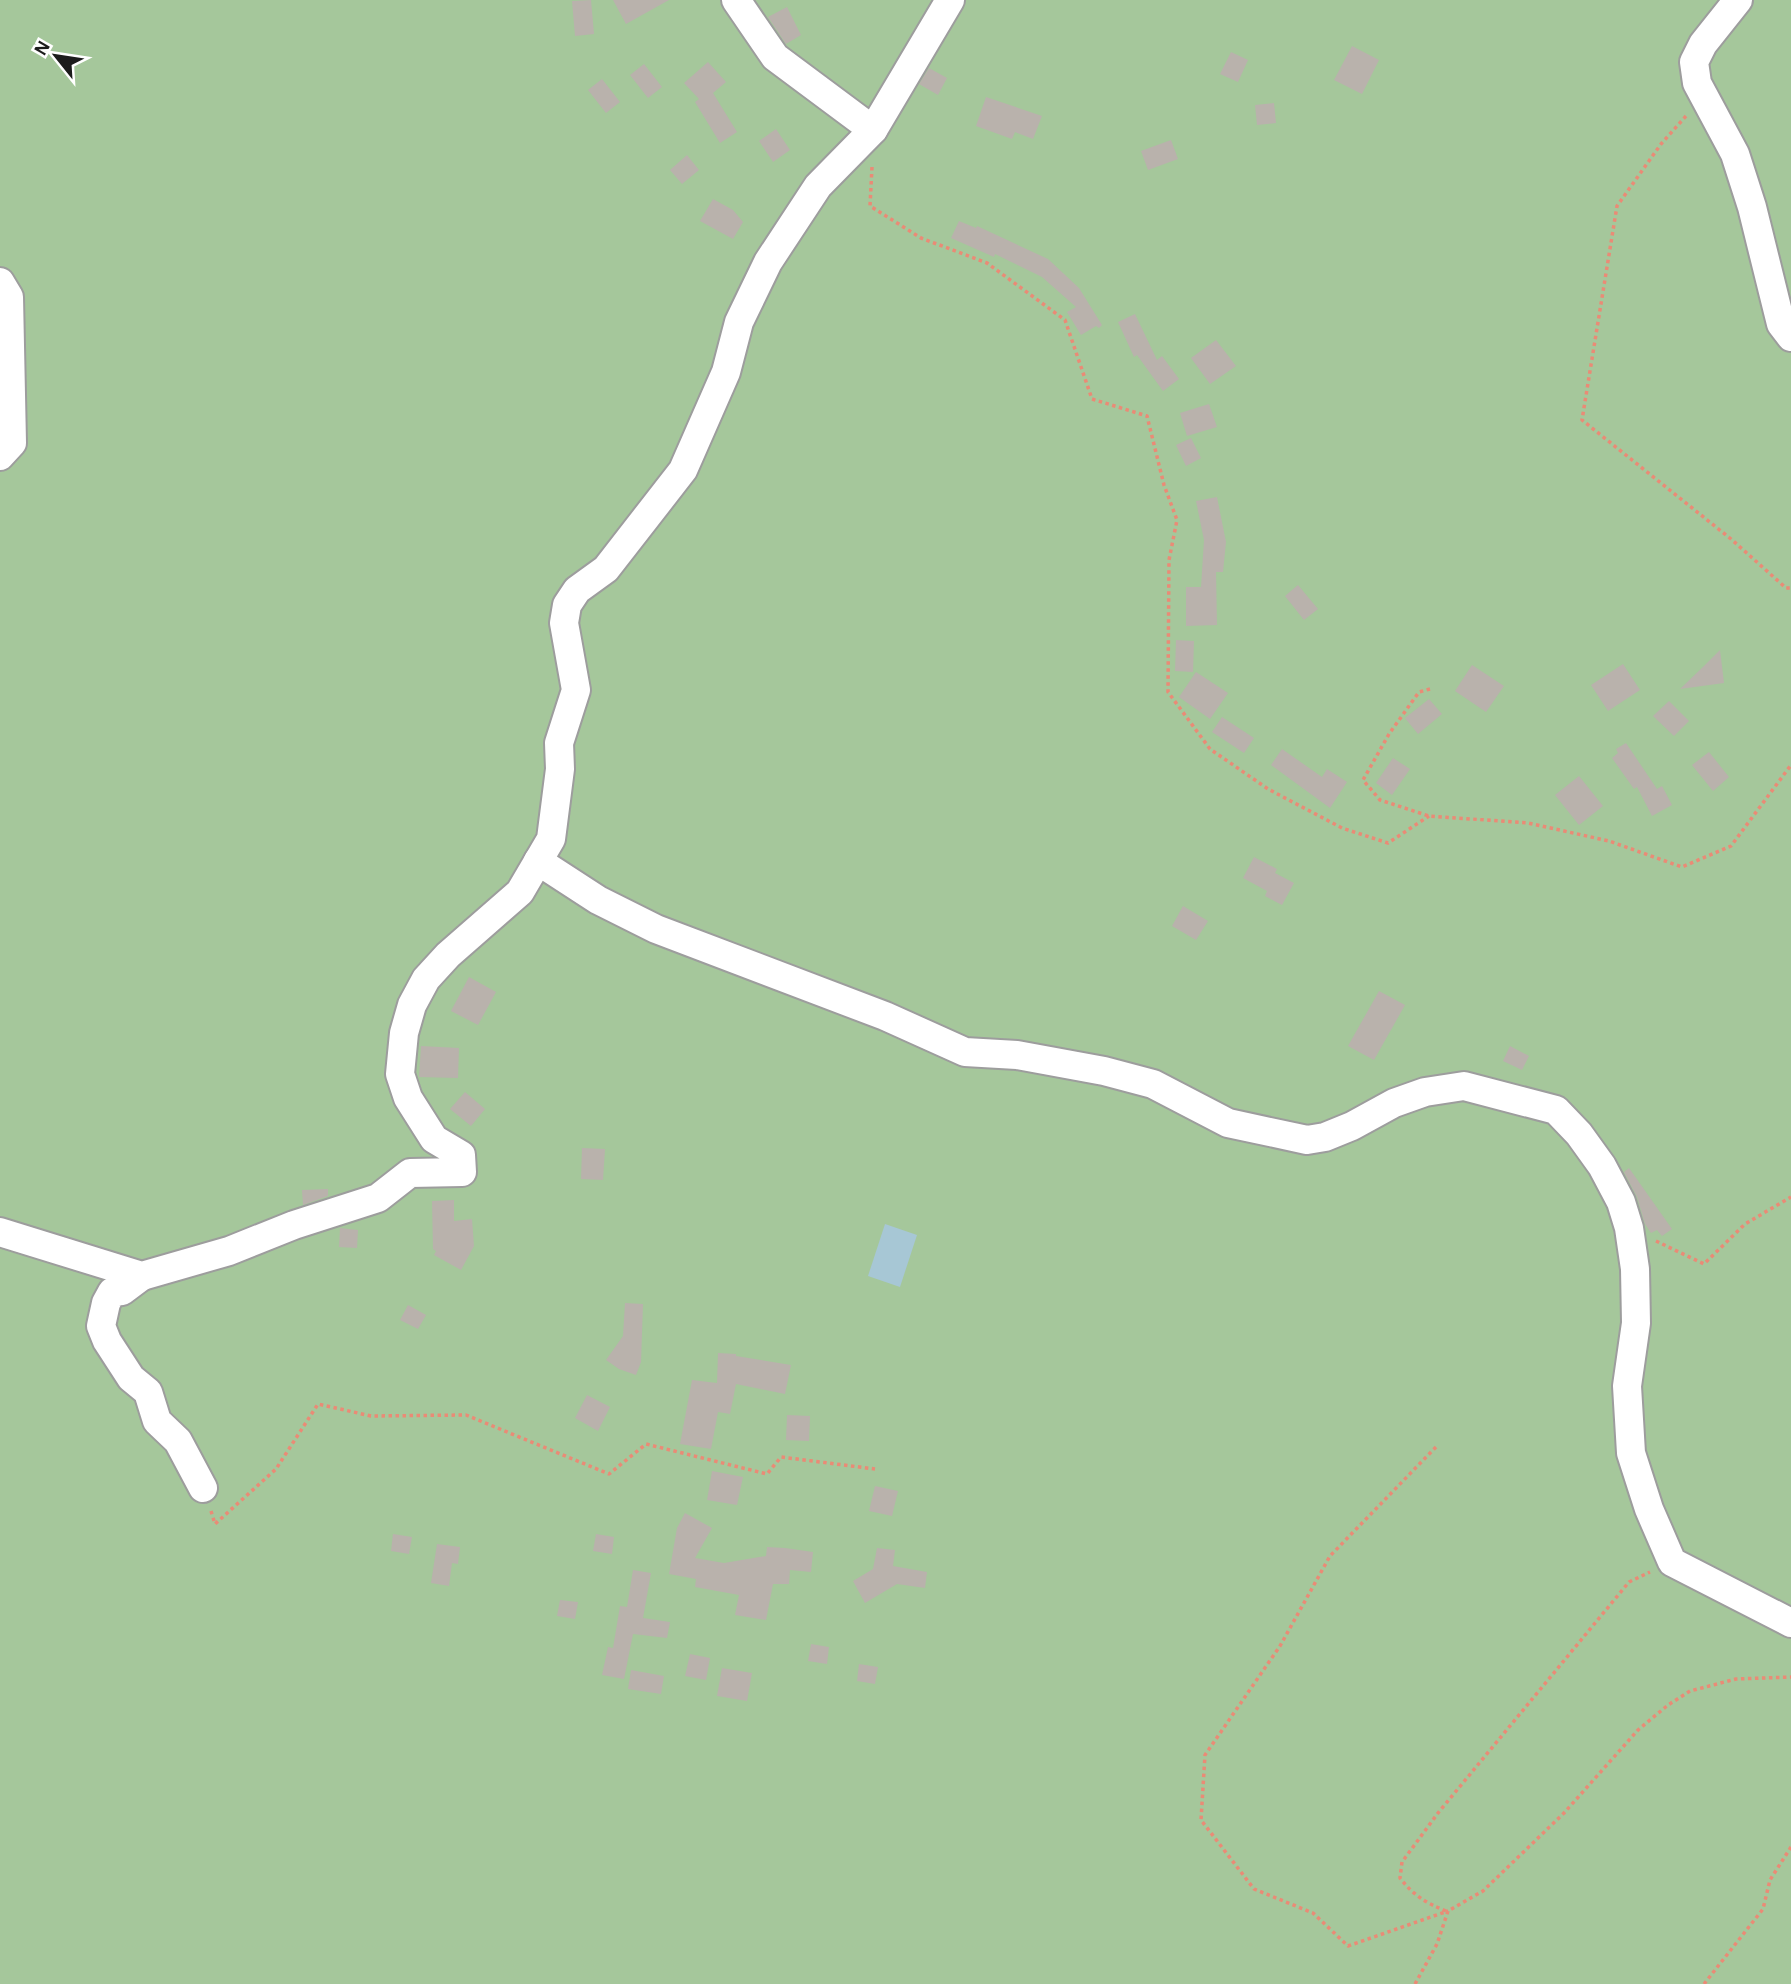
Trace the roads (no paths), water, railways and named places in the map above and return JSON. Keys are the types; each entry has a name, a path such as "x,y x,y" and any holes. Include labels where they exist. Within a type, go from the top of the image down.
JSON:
{"street":[{"path":"736,0 775,57 873,130"},
{"path":"204,1488 178,1441 158,1421 148,1392 131,1378 107,1341 101,1326 106,1303 112,1292 122,1292 142,1276 229,1251 293,1225 378,1198 410,1173 462,1172 461,1155 435,1139 408,1098 400,1074 404,1033 412,1005 426,979 448,955 520,892 551,839 560,769 559,743 576,690 564,623 567,606 577,590 606,569 683,470 726,372 739,322 768,262 818,186 873,130 950,0"},
{"path":"1738,0 1703,44 1694,62 1697,83 1735,154 1752,207 1781,324 1791,337"},
{"path":"0,282 9,297 12,443 0,456"},
{"path":"538,861 567,882 656,929 885,1016 965,1052 1017,1055 1104,1071 1153,1084 1228,1123 1307,1140 1352,1126 1394,1103 1425,1091 1464,1086 1556,1110 1579,1134 1601,1166 1621,1202 1629,1228 1635,1269 1636,1323 1627,1386 1631,1453 1649,1509 1672,1562 1791,1623"},
{"path":"0,1232 142,1276"}],"water":[{"path":"885,1224 917,1235 900,1287 868,1276"}]}
